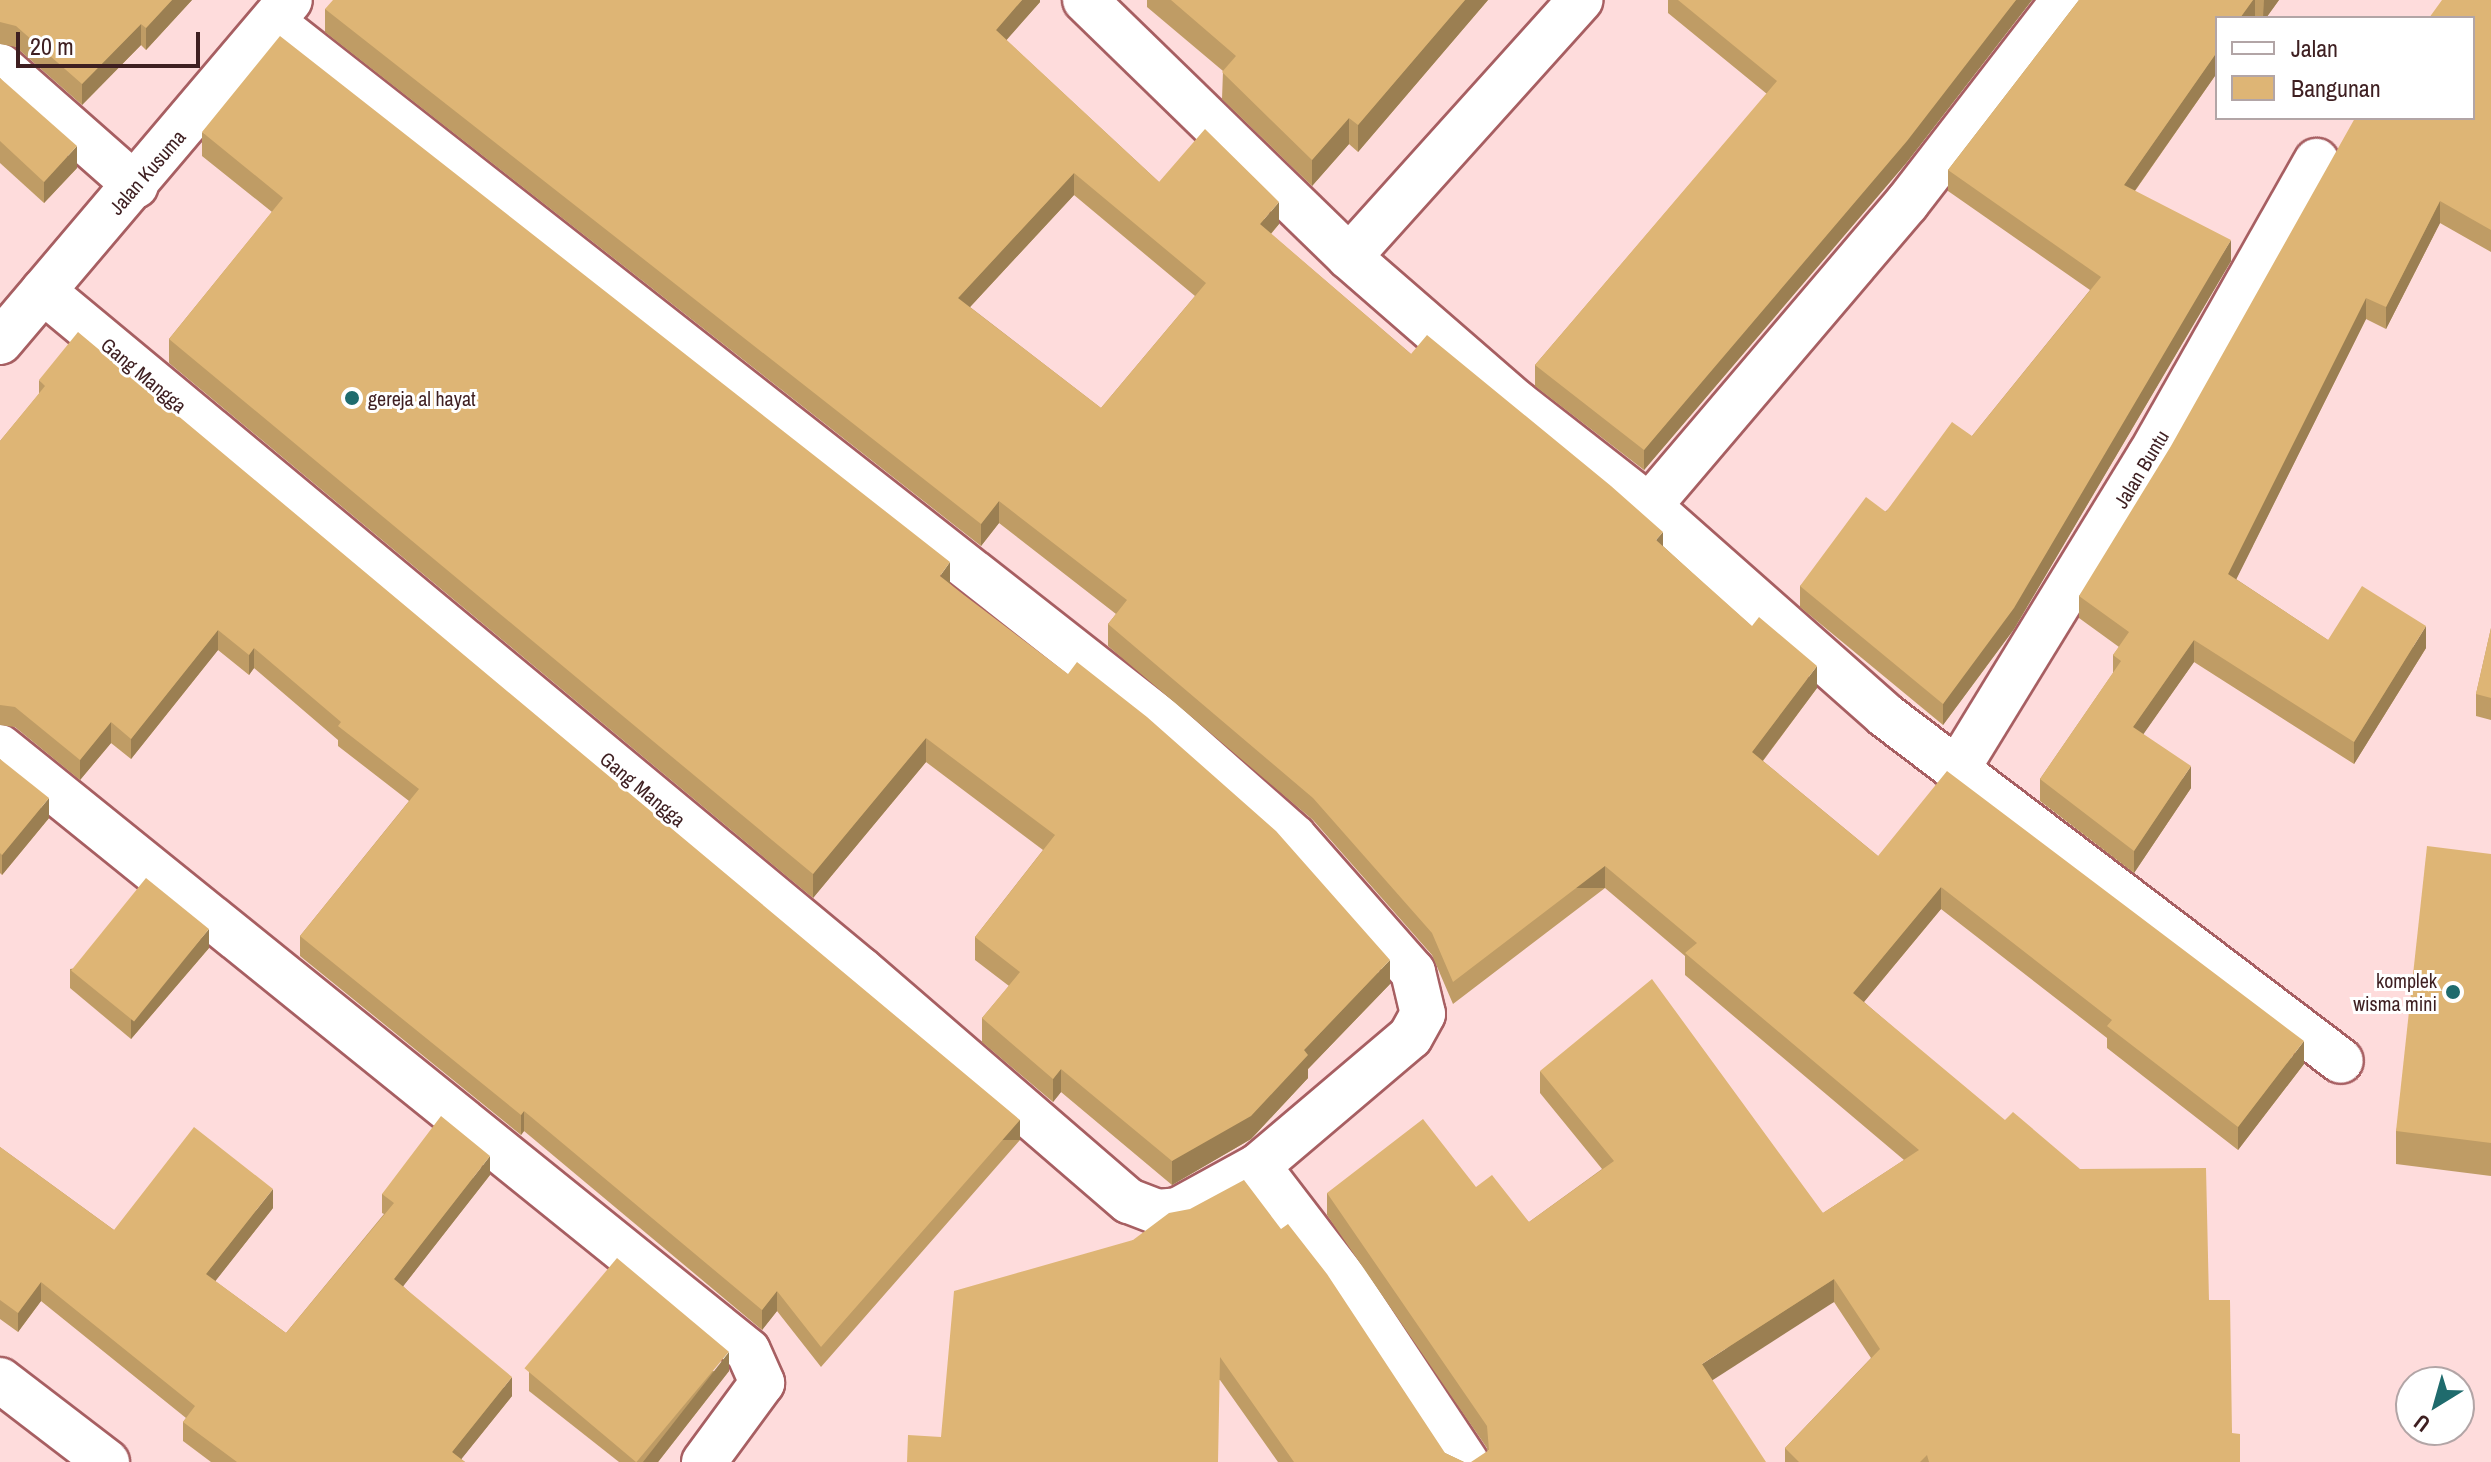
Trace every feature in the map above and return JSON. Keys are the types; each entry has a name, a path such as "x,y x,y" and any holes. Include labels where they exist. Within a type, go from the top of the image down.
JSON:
{"street":[{"path":"1085,0 1349,257 1517,403 1649,506 1956,771 2341,1061"},
{"path":"1349,257 1580,0"},
{"path":"1649,506 1907,203 2064,0"},
{"name":"Jalan Kusuma","path":"0,342 282,11"},
{"name":"Gang Mangga","path":"43,291 861,970 1129,1201 1157,1212 1178,1210 1258,1166 1410,1037 1423,1014 1413,972 1348,893 1294,837 1163,721 282,11"},
{"path":"0,66 136,186"},
{"name":"Jalan Buntu","path":"1956,771 2150,455 2316,161"},
{"path":"0,747 748,1351 762,1383 704,1462"},
{"path":"1258,1166 1347,1282 1466,1462"},
{"path":"0,1380 107,1462"}],"building":[{"path":"0,0 172,0 146,28 141,24 82,84 16,26 0,22"},
{"path":"333,0 1022,0 996,30 1159,182 1205,129 1279,202 1260,224 1411,354 1427,335 1663,532 1656,540 1752,626 1759,617 1817,666 1752,752 1878,856 1947,771 2304,1041 2238,1127 2107,1026 2112,1020 1941,887 1853,993 2005,1120 2013,1112 2080,1169 2206,1168 2209,1300 2230,1300 2232,1433 2240,1434 2240,1462 1929,1462 1927,1455 1920,1462 1799,1462 1785,1448 1880,1349 1834,1279 1702,1364 1766,1462 1471,1462 1489,1450 1487,1426 1327,1193 1423,1119 1476,1187 1492,1175 1529,1222 1614,1161 1540,1071 1652,979 1823,1213 1919,1150 1685,953 1697,943 1605,866 1453,982 1432,933 1313,798 1108,624 1127,600 999,501 981,524 325,9","holes":["1074,173 1206,283 1101,408 958,298"]},
{"path":"1171,0 1465,0 1358,125 1349,118 1312,160 1222,72 1236,56"},
{"path":"1678,0 2016,0 1907,141 1644,450 1535,365 1777,81"},
{"path":"2079,0 2253,0 2241,16 2215,16 2215,55 2124,185 2231,240 2014,608 1943,704 1800,586 1866,497 1886,512 1952,422 1972,436 2101,277 1948,170"},
{"path":"2442,0 2491,0 2491,230 2440,201 2386,307 2366,298 2228,574 2328,640 2362,586 2426,626 2354,742 2194,640 2133,727 2191,766 2134,851 2040,779 2121,661 2113,655 2129,632 2079,596 2171,446 2354,120 2475,120 2475,16 2430,16"},
{"path":"280,36 950,562 940,576 1068,674 1077,662 1147,717 1276,831 1390,960 1304,1050 1308,1055 1251,1116 1172,1161 1061,1069 1053,1079 982,1018 1020,972 975,937 1055,835 926,738 813,874 169,339 283,198 202,132"},
{"path":"0,78 77,146 44,182 0,141"},
{"path":"78,332 1020,1120 821,1347 777,1291 762,1310 524,1111 521,1115 300,936 419,789 338,726 341,722 254,648 249,655 218,630 131,739 111,722 80,760 15,707 0,705 0,441 45,386 39,380"},
{"path":"2491,628 2491,698 2476,694"},
{"path":"0,759 49,798 2,855 0,853"},
{"name":"komplek wisma mini","path":"2427,846 2491,854 2491,1143 2396,1131"},
{"path":"146,878 209,929 134,1021 71,970"},
{"path":"441,1116 490,1156 394,1279 512,1377 452,1452 465,1462 237,1462 183,1422 195,1406 41,1282 18,1313 0,1300 0,1147 114,1230 194,1127 273,1189 206,1274 286,1333 394,1203 382,1194"},
{"path":"1244,1180 1281,1229 1288,1224 1327,1274 1445,1453 1464,1462 1294,1462 1220,1357 1218,1462 907,1462 908,1435 941,1437 954,1291 1133,1240 1169,1213 1190,1209"},
{"path":"617,1258 729,1352 636,1462 524,1368"}],"place":[{"name":"gereja al hayat","path":"352,398"},
{"name":"komplek wisma mini","path":"2453,992"}]}
